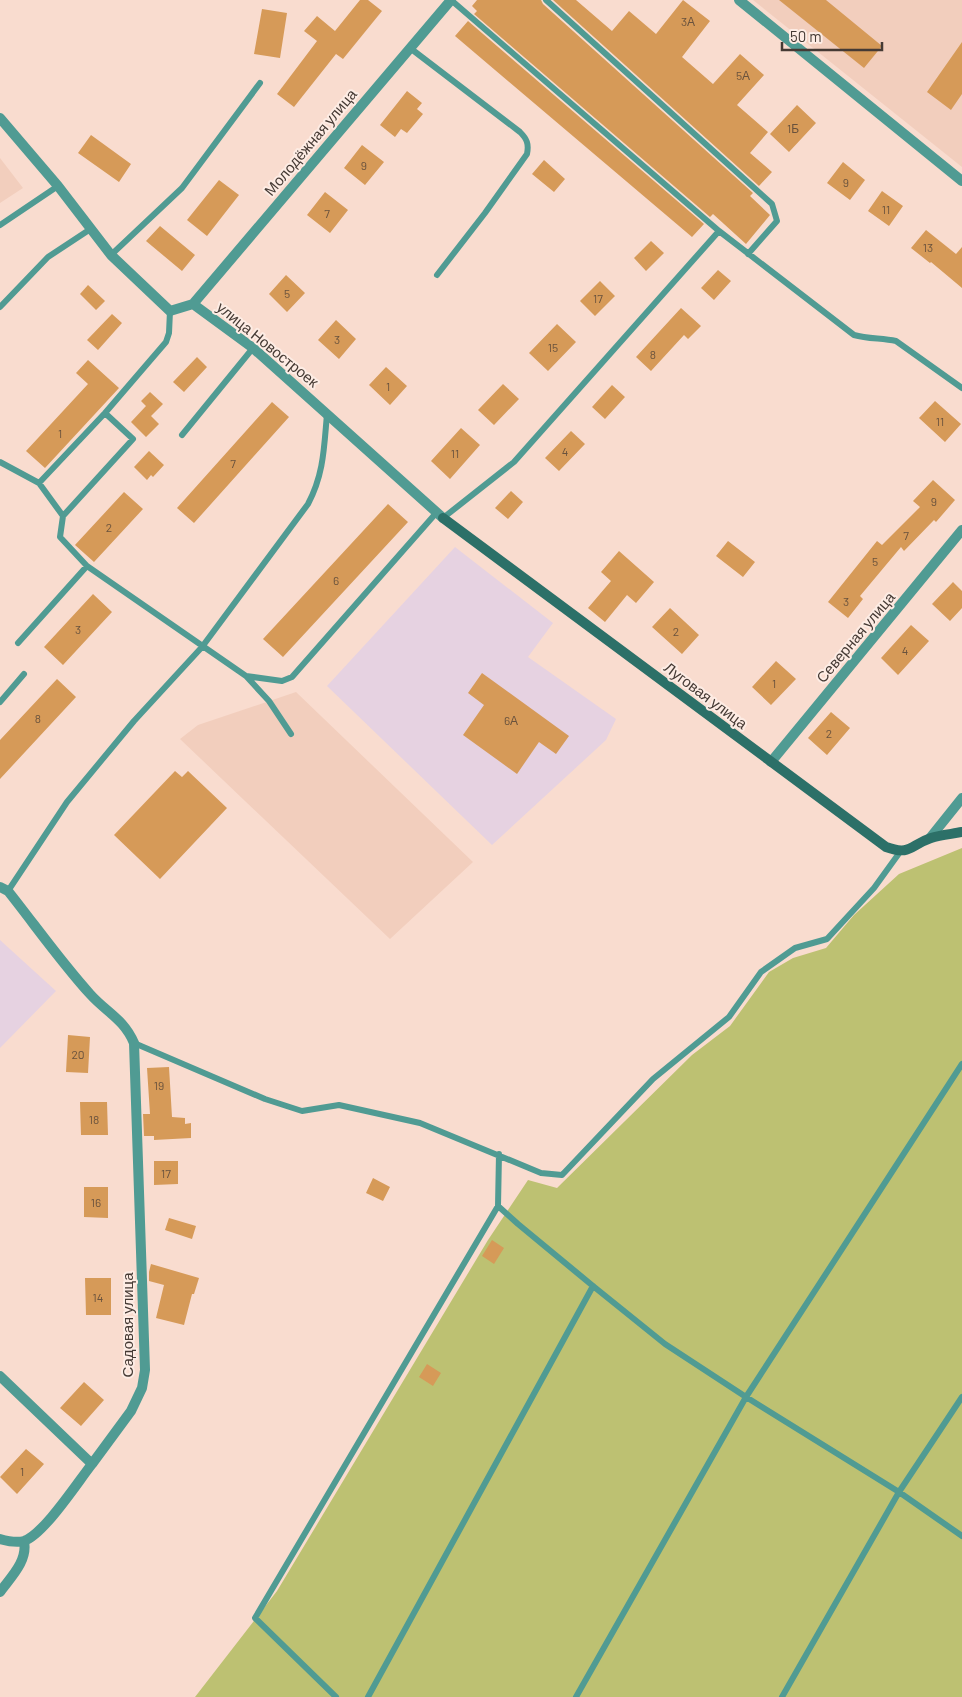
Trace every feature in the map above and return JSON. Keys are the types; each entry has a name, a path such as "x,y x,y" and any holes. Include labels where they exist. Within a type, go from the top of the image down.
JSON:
{"street":[{"name":"Молодёжная улица","path":"193,304 451,0"},
{"path":"739,0 962,181"},
{"path":"0,118 92,228 110,254 170,310"},
{"name":"улица Новостроек","path":"170,310 193,304 253,348 440,515"},
{"name":"Луговая улица","path":"440,515 886,847 900,852"},
{"name":"Северная улица","path":"771,762 962,530"},
{"path":"930,838 962,798"},
{"path":"900,852 911,849 930,838 962,832"},
{"path":"4,889 91,996 129,1031 134,1042"},
{"name":"Садовая улица","path":"24,1541 49,1520 134,1405 142,1388 145,1370 134,1042"},
{"path":"0,1376 92,1464"},
{"path":"0,1539 13,1542 24,1541 24,1556 20,1565 0,1592"}],"lane":[{"path":"451,0 719,231 854,335 864,338 885,338 896,341 962,388"},
{"path":"546,0 772,204 777,221 748,254"},
{"path":"410,48 520,132 526,138 529,146 528,154 437,275"},
{"path":"110,254 182,188 260,83"},
{"path":"0,225 58,186"},
{"path":"0,307 48,257 92,228"},
{"path":"246,676 282,681 292,677 440,515 514,462 719,231"},
{"path":"39,483 105,413 166,342 169,333 170,310"},
{"path":"182,435 253,348"},
{"path":"105,413 133,440 64,516 60,537 87,566 246,676 269,701 291,734"},
{"path":"4,889 67,802 134,721 202,647 308,504 316,489 322,470 327,413"},
{"path":"0,462 39,483 64,516"},
{"path":"18,643 87,566"},
{"path":"0,702 24,674"},
{"path":"134,1042 266,1098 302,1111 339,1105 412,1121 499,1154 541,1173 562,1175 653,1079 728,1018 762,972 795,948 827,939 874,888 900,852"},
{"path":"576,1697 746,1396 962,1064"},
{"path":"336,1697 255,1618 498,1206 499,1154"},
{"path":"498,1206 665,1344 899,1492 962,1536"},
{"path":"368,1697 593,1286"},
{"path":"782,1697 899,1492 962,1397"}],"shaded area":[{"path":"753,0 962,0 962,167"},
{"path":"0,158 23,188 0,203"},
{"path":"455,547 553,623 528,657 616,719 606,740 492,845 327,686"},
{"path":"296,692 473,862 390,939 180,739 198,725"},
{"path":"0,940 56,991 0,1048"}],"green space":[{"path":"962,848 962,1697 195,1697 277,1591 488,1240 528,1180 557,1188 692,1055 730,1026 769,972 793,958 826,948 854,915 899,874"}],"building":[{"path":"360,0 368,0 382,11 343,59 336,54 294,107 277,94 317,41 304,31 317,16 335,31"},
{"path":"477,0 541,0 543,4 753,193 750,196 770,215 746,244 713,214 710,217 474,14 477,11 472,6"},
{"path":"553,0 576,0 612,31 629,11 656,34 683,0 710,21 682,57 713,84 740,54 764,75 737,105 768,132 750,153 772,172 759,186"},
{"path":"779,0 826,0 882,46 864,68"},
{"path":"262,9 287,13 280,58 254,54"},
{"path":"468,21 704,224 692,237 455,36"},
{"path":"962,42 962,94 951,110 927,92"},
{"path":"407,91 422,103 417,109 423,114 407,133 401,129 395,137 380,125"},
{"path":"797,105 816,123 789,152 770,134"},
{"path":"91,135 131,164 119,182 78,153"},
{"path":"362,145 384,162 365,185 344,168"},
{"path":"544,160 565,179 554,192 532,174"},
{"path":"843,162 865,180 850,200 827,183"},
{"path":"219,180 239,195 207,236 187,220"},
{"path":"882,191 903,206 889,226 868,211"},
{"path":"325,192 348,210 330,233 307,215"},
{"path":"160,226 195,255 182,271 146,241"},
{"path":"926,230 956,254 962,247 962,288 911,248"},
{"path":"651,241 664,253 646,271 634,258"},
{"path":"718,270 731,281 714,300 701,288"},
{"path":"286,275 305,293 287,312 269,294"},
{"path":"600,281 615,296 595,316 580,301"},
{"path":"88,285 105,301 96,310 80,294"},
{"path":"681,308 701,326 688,339 684,335 651,371 636,357"},
{"path":"112,314 122,323 98,350 87,340"},
{"path":"336,320 356,339 339,359 318,340"},
{"path":"557,324 576,342 548,371 529,353"},
{"path":"197,357 207,367 184,392 173,382"},
{"path":"88,360 119,388 45,468 26,451 88,384 76,373"},
{"path":"386,367 407,386 390,405 369,385"},
{"path":"503,384 519,399 494,425 478,410"},
{"path":"612,385 625,397 605,419 592,407"},
{"path":"150,392 163,404 151,416 159,424 146,437 131,422 146,406 141,401"},
{"path":"935,401 961,424 945,442 919,418"},
{"path":"272,402 289,417 194,523 177,508"},
{"path":"461,428 480,445 450,479 431,461"},
{"path":"571,431 585,444 559,471 545,458"},
{"path":"149,451 164,465 153,477 151,475 147,480 134,467"},
{"path":"933,480 955,500 936,522 934,520 904,551 901,547 860,596 863,599 848,618 828,602 877,541 882,545 920,507 913,501"},
{"path":"511,491 523,502 508,519 495,508"},
{"path":"124,492 143,509 94,562 75,545"},
{"path":"388,504 408,522 283,657 263,639"},
{"path":"728,541 755,562 743,577 716,556"},
{"path":"619,551 654,582 636,603 627,595 605,622 588,608 611,581 601,572"},
{"path":"953,582 962,591 962,608 950,621 932,604"},
{"path":"93,594 112,612 63,665 44,647"},
{"path":"670,608 699,635 682,654 652,627"},
{"path":"911,625 929,641 898,675 881,658"},
{"path":"776,661 796,679 771,705 752,687"},
{"path":"482,673 569,736 556,754 539,742 517,774 463,735 484,705 468,693"},
{"path":"57,679 76,697 0,779 0,740"},
{"path":"831,712 850,728 827,755 808,738"},
{"path":"175,771 182,777 188,771 227,808 160,879 114,835"},
{"path":"68,1035 90,1037 88,1073 66,1072"},
{"path":"169,1067 172,1117 185,1118 185,1124 191,1123 191,1138 154,1140 154,1136 144,1136 143,1114 150,1114 147,1068"},
{"path":"80,1102 107,1102 108,1135 81,1135"},
{"path":"154,1161 178,1161 178,1184 154,1185"},
{"path":"373,1178 390,1187 383,1201 366,1193"},
{"path":"84,1187 108,1187 108,1218 84,1217"},
{"path":"169,1218 196,1226 192,1239 165,1230"},
{"path":"492,1240 504,1248 494,1264 482,1256"},
{"path":"151,1264 199,1278 194,1294 192,1294 184,1325 156,1318 164,1285 149,1281"},
{"path":"85,1278 111,1278 111,1315 86,1315"},
{"path":"427,1364 441,1373 433,1386 419,1377"},
{"path":"84,1382 104,1400 81,1426 60,1408"},
{"path":"26,1449 44,1464 17,1494 0,1477"}]}
